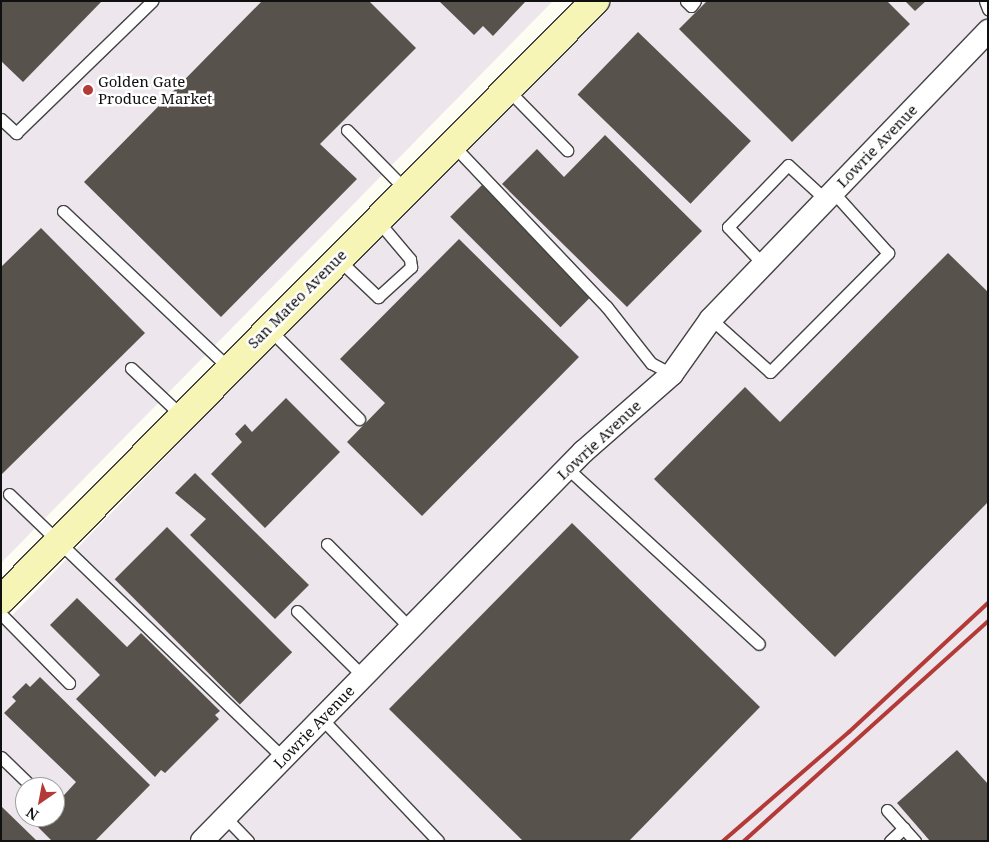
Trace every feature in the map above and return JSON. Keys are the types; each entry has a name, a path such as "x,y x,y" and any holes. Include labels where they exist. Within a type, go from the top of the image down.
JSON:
{"main road":[{"name":"San Mateo Avenue","path":"3,599 337,258 595,1"}],"street":[{"name":"Lowrie Avenue","path":"202,841 567,468 672,374 710,319 988,31"}],"lane":[{"path":"1,119 16,132 152,1"},
{"path":"686,1 691,6 695,1"},
{"path":"985,1 988,9"},
{"path":"507,90 567,150"},
{"path":"347,130 406,190"},
{"path":"452,144 606,306 651,363 672,374"},
{"path":"710,319 770,372 888,253 829,196 788,165 728,227 763,264"},
{"path":"63,212 229,368"},
{"path":"337,258 378,297 411,267 410,259 376,219"},
{"path":"268,328 359,419"},
{"path":"130,368 182,416"},
{"path":"567,468 759,644"},
{"path":"9,494 283,758"},
{"path":"327,544 410,628"},
{"path":"3,599 69,683"},
{"path":"298,611 363,676"},
{"path":"322,718 438,841"},
{"path":"1,757 22,777"},
{"path":"888,810 915,841"},
{"path":"225,817 248,841"},
{"path":"890,841 904,828"}],"shaded area":[{"path":"1,1 553,1 1,563"},
{"path":"614,1 988,1 988,841 1,841 1,627 530,80"}],"building":[{"path":"1,1 102,1 23,82 1,61"},
{"path":"262,1 369,1 416,48 320,144 357,179 221,317 84,182"},
{"path":"439,1 526,1 493,36 483,26 474,35"},
{"path":"707,1 887,1 910,24 792,142 679,29"},
{"path":"905,1 926,1 915,11"},
{"path":"638,32 751,141 691,204 578,95"},
{"path":"605,135 702,231 627,307 502,184 537,149 564,177"},
{"path":"482,185 592,295 560,327 450,217"},
{"path":"41,228 145,333 1,475 1,267"},
{"path":"459,239 579,357 422,516 347,442 385,403 340,359"},
{"path":"948,253 988,292 988,502 835,657 654,479 745,387 780,422"},
{"path":"286,398 340,452 265,528 211,474 242,442 235,434 245,424 252,432"},
{"path":"195,473 309,585 275,619 190,535 206,519 175,493"},
{"path":"572,523 760,707 629,841 523,841 389,709"},
{"path":"167,527 292,652 240,704 115,579"},
{"path":"77,598 127,647 141,633 220,711 215,715 219,719 165,773 161,770 155,777 76,699 100,675 50,625"},
{"path":"40,677 150,785 95,841 52,841 38,827 65,827 65,794 76,782 4,713 16,701 12,697 26,683 30,687"},
{"path":"957,750 988,784 988,841 930,841 897,803"},
{"path":"1,806 15,820 15,827 23,827 37,841 1,841"}],"railway":[{"path":"723,841 849,732 988,603"},
{"path":"744,841 988,621"}],"place":[{"name":"Golden Gate Produce Market","path":"88,90"}]}
